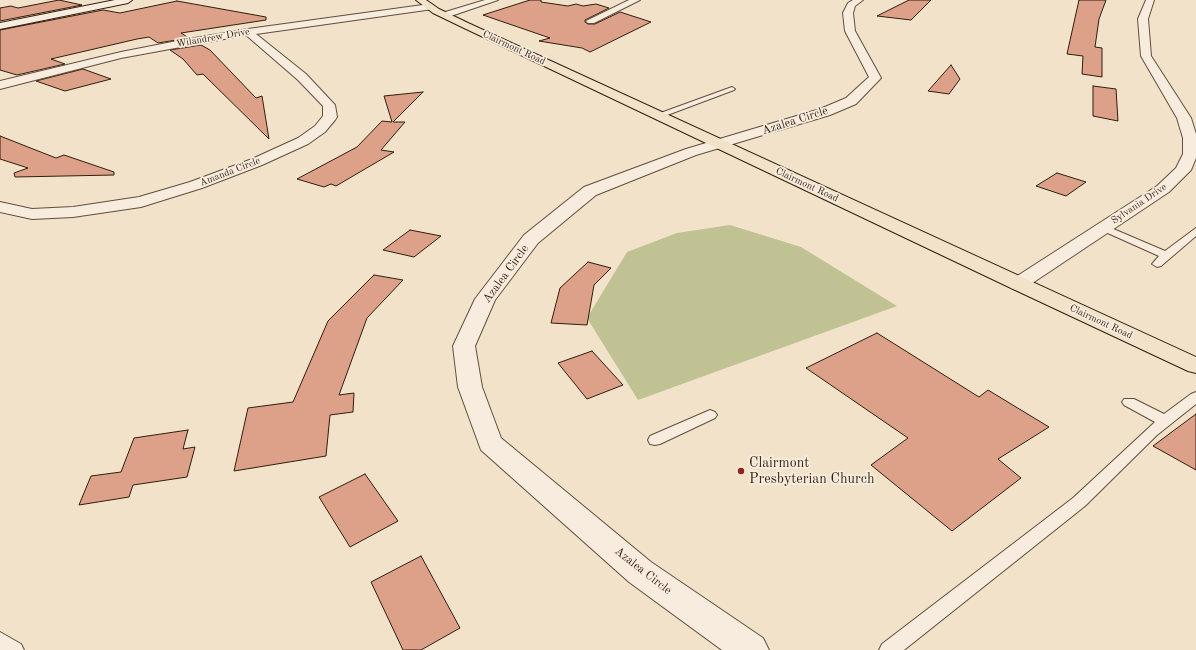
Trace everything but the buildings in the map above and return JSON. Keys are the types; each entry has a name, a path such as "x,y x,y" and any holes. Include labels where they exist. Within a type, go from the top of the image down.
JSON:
{"main road":[{"name":"Clairmont Road","path":"425,3 446,15 1196,366"}],"street":[{"path":"0,26 128,0"},
{"path":"446,15 494,0"},
{"path":"591,21 636,0"},
{"name":"Azalea Circle","path":"751,650 640,572 490,443 470,387 464,346 485,299 531,239 590,191 691,152 825,112 851,101 875,78 850,31 848,13 851,5 858,0"},
{"name":"Sylvania Drive","path":"1018,284 1163,189 1183,170 1190,154 1190,138 1184,118 1146,56 1143,19 1150,0"},
{"name":"Wilandrew Drive","path":"0,86 121,55 248,32 425,3"},
{"name":"Amanda Circle","path":"0,208 32,214 73,212 141,202 196,185 257,162 303,141 320,129 330,117 329,104 302,76 248,32"}],"lane":[{"path":"659,115 732,89"},
{"path":"1104,228 1166,255"},
{"path":"1157,264 1196,231"},
{"path":"889,650 1079,502 1152,431 1196,397"},
{"path":"1129,402 1165,421"},
{"path":"655,440 710,415"},
{"path":"0,641 14,650"}],"green space":[{"path":"730,225 801,247 897,306 638,400 587,318 627,252 677,233"}],"place":[{"name":"Clairmont Presbyterian Church","path":"741,471"}]}
